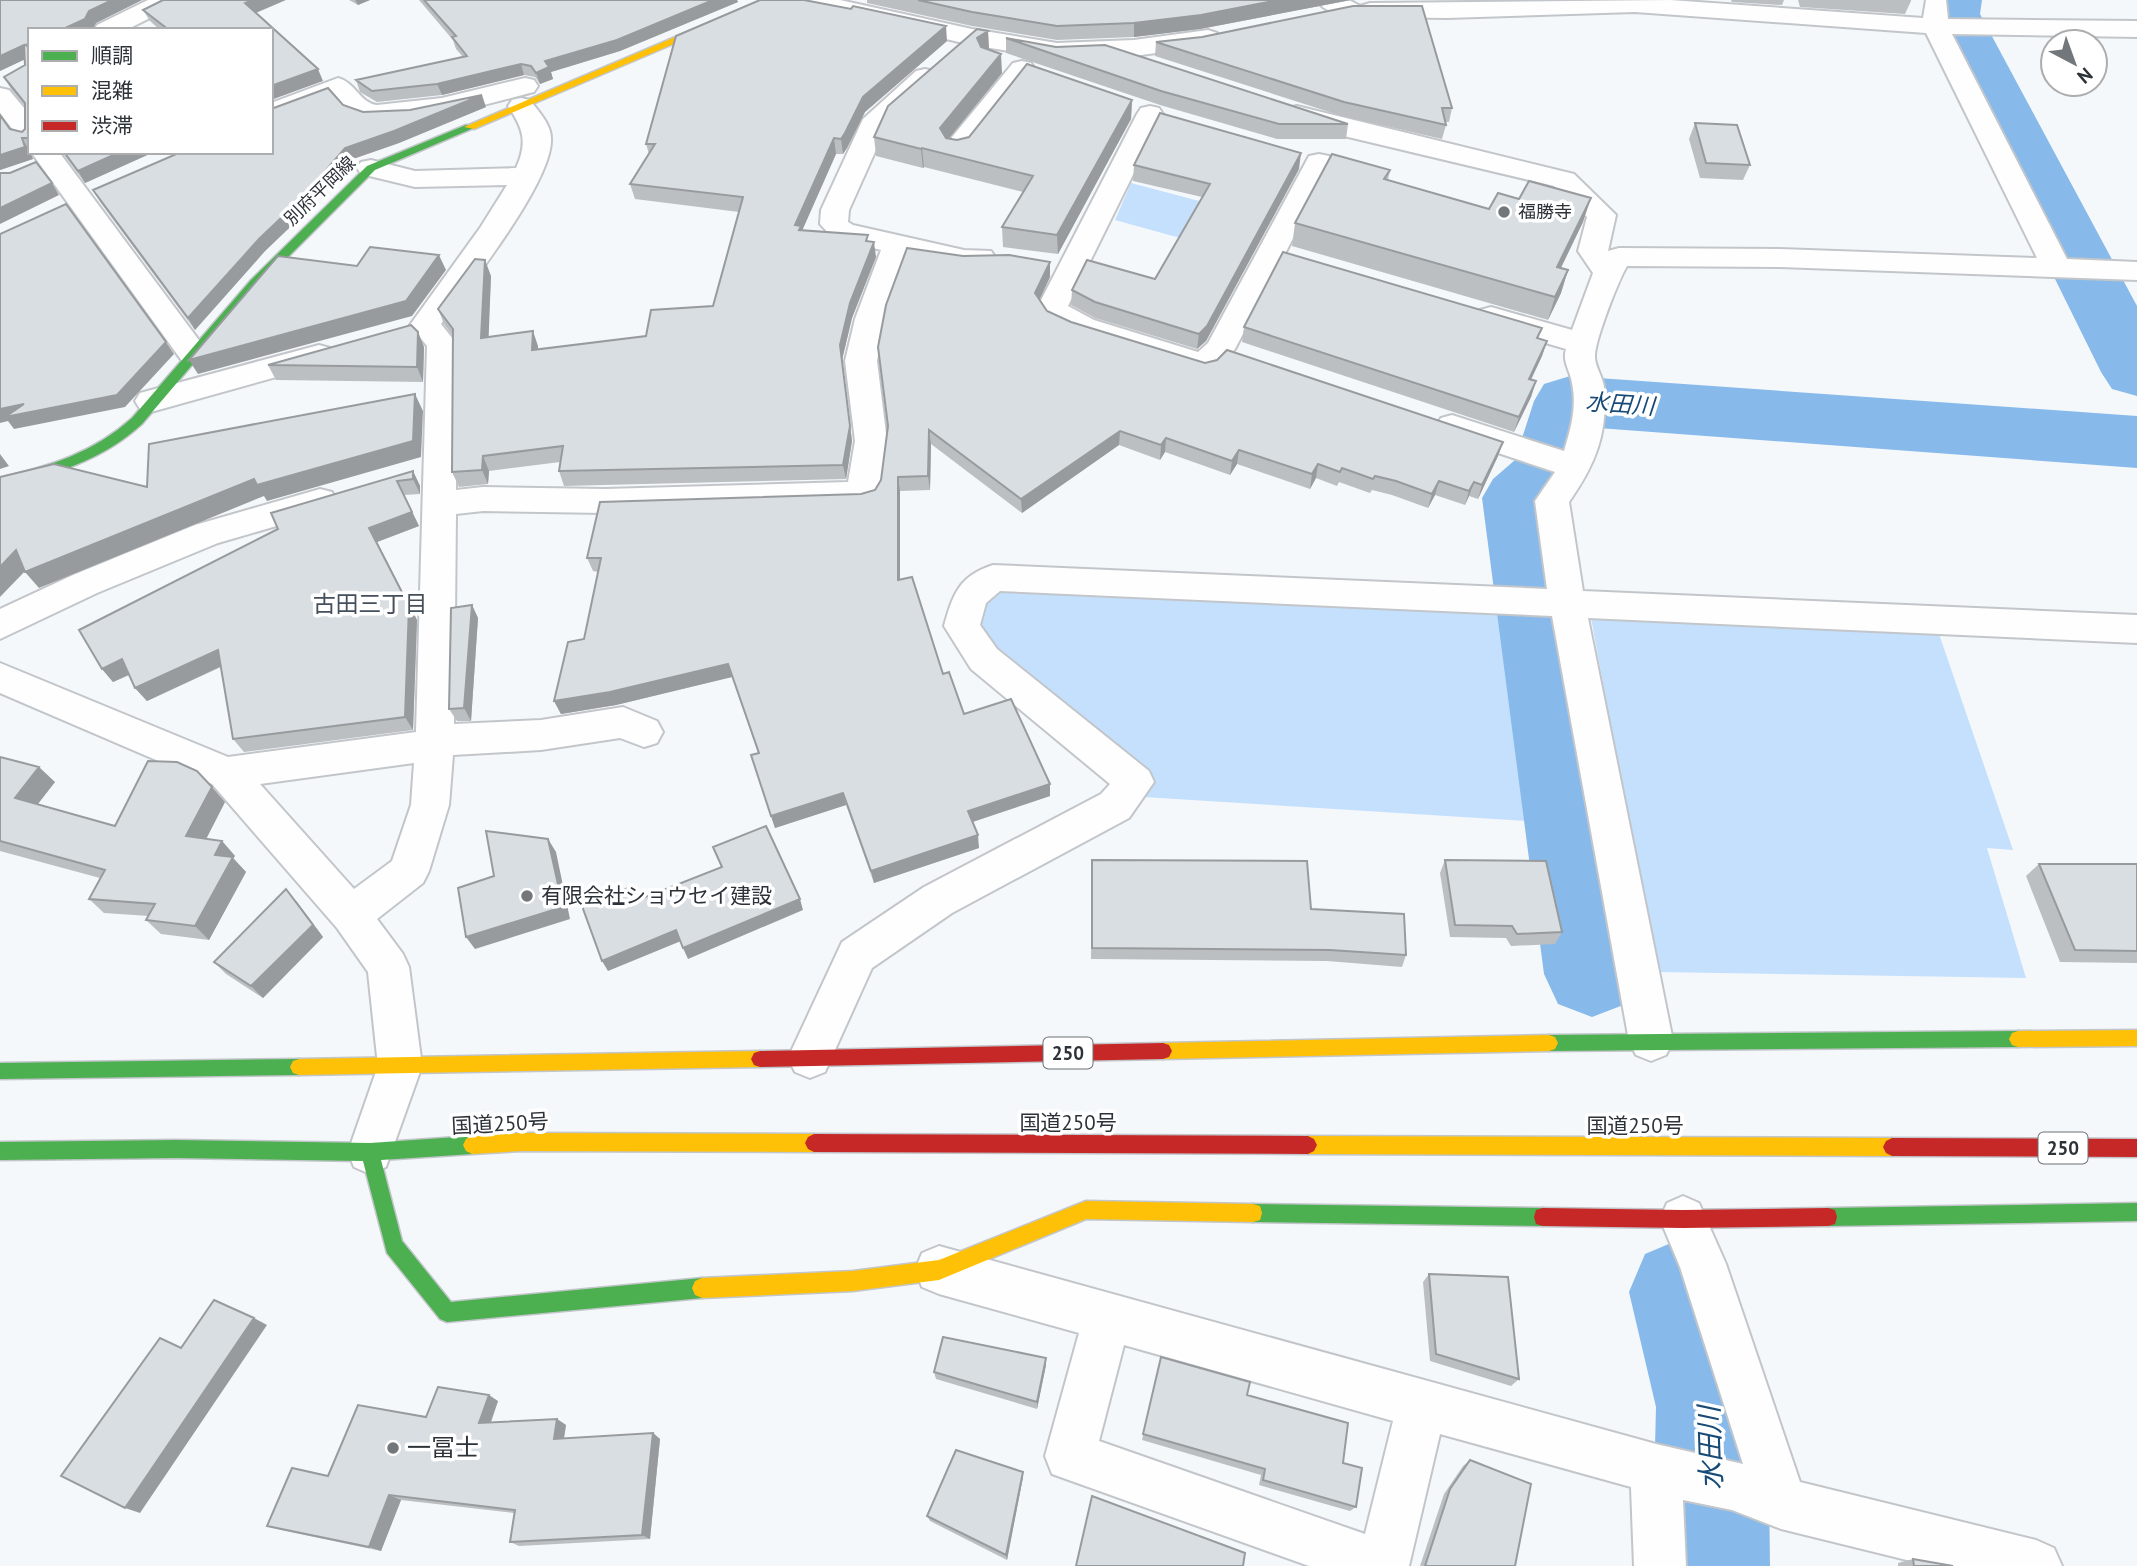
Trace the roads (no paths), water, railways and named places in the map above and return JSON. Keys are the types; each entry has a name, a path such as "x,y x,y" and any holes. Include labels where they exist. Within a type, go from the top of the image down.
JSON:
{"main road":[{"path":"556,91 771,0"},
{"name":"別府平岡線","path":"0,483 75,463 104,450 124,434 192,354 332,202 372,168 523,96"},
{"name":"250","path":"0,1071 400,1066 1651,1041 2137,1038"},
{"name":"国道250号","path":"0,1151 176,1149 370,1152 521,1142 2137,1148"},
{"path":"370,1152 394,1246 447,1312 701,1288 853,1281 939,1270 1086,1210 1683,1219 2137,1212"}],"street":[{"path":"110,28 167,0"},
{"path":"807,0 956,51 1048,78"},
{"path":"1310,18 1340,5 1447,12 1485,4 1635,3 1935,13 1974,25 2137,29"},
{"path":"1935,13 2057,270"},
{"path":"1010,258 964,259 843,232 834,224 835,210 876,119 956,51 1134,48 1228,34"},
{"path":"1102,50 1168,72"},
{"path":"958,148 1022,69"},
{"path":"351,915 409,871 430,805 435,744 440,504 426,470 442,344 412,329 498,223 533,164 538,140 523,96 477,71"},
{"path":"3,85 28,129"},
{"path":"273,111 338,86 361,111 382,113 556,91"},
{"path":"1270,105 1333,125 1564,180 1602,215 1593,251 1608,273"},
{"path":"1150,113 1058,266 1053,306 1059,316 1083,327 1205,365 1233,353 1284,256 1319,162"},
{"path":"47,154 192,354"},
{"path":"372,168 415,179 525,176"},
{"path":"440,504 483,499 605,500 863,494 872,441 861,361 870,319 898,244"},
{"path":"1651,1041 1567,603 1552,501 1576,467 1590,416 1588,383 1579,357 1608,273 1619,257 1780,258 2122,271"},
{"path":"1466,310 1583,344"},
{"path":"151,401 347,347"},
{"path":"1418,415 1576,467"},
{"path":"0,625 85,583 207,534 349,493"},
{"path":"810,1058 857,955 937,900 1115,806 1135,782 984,659 962,626 970,596 993,578 2137,629"},
{"path":"0,677 226,773 351,915 388,967 400,1066 370,1152"},
{"path":"226,773 456,739 541,735 623,722 644,732"},
{"path":"1683,1219 1703,1264 1782,1503"},
{"path":"939,1270 1782,1503 2036,1566"},
{"path":"1107,1317 1070,1456 1383,1566 1422,1404"},
{"path":"1660,1566 1691,1476"}],"waterway":[{"name":"水田川","path":"1954,0 1952,14 2137,372"},
{"name":"水田川","path":"1592,974 1520,498 1548,473 1570,401 2137,442"},
{"name":"水田川","path":"1683,1292 1712,1407 1711,1566"}],"place":[{"name":"福勝寺","path":"1504,212"},
{"name":"有限会社ショウセイ建設","path":"527,896"},
{"name":"一冨士","path":"393,1448"}],"district":[{"name":"古田三丁目","path":"370,604"}]}
